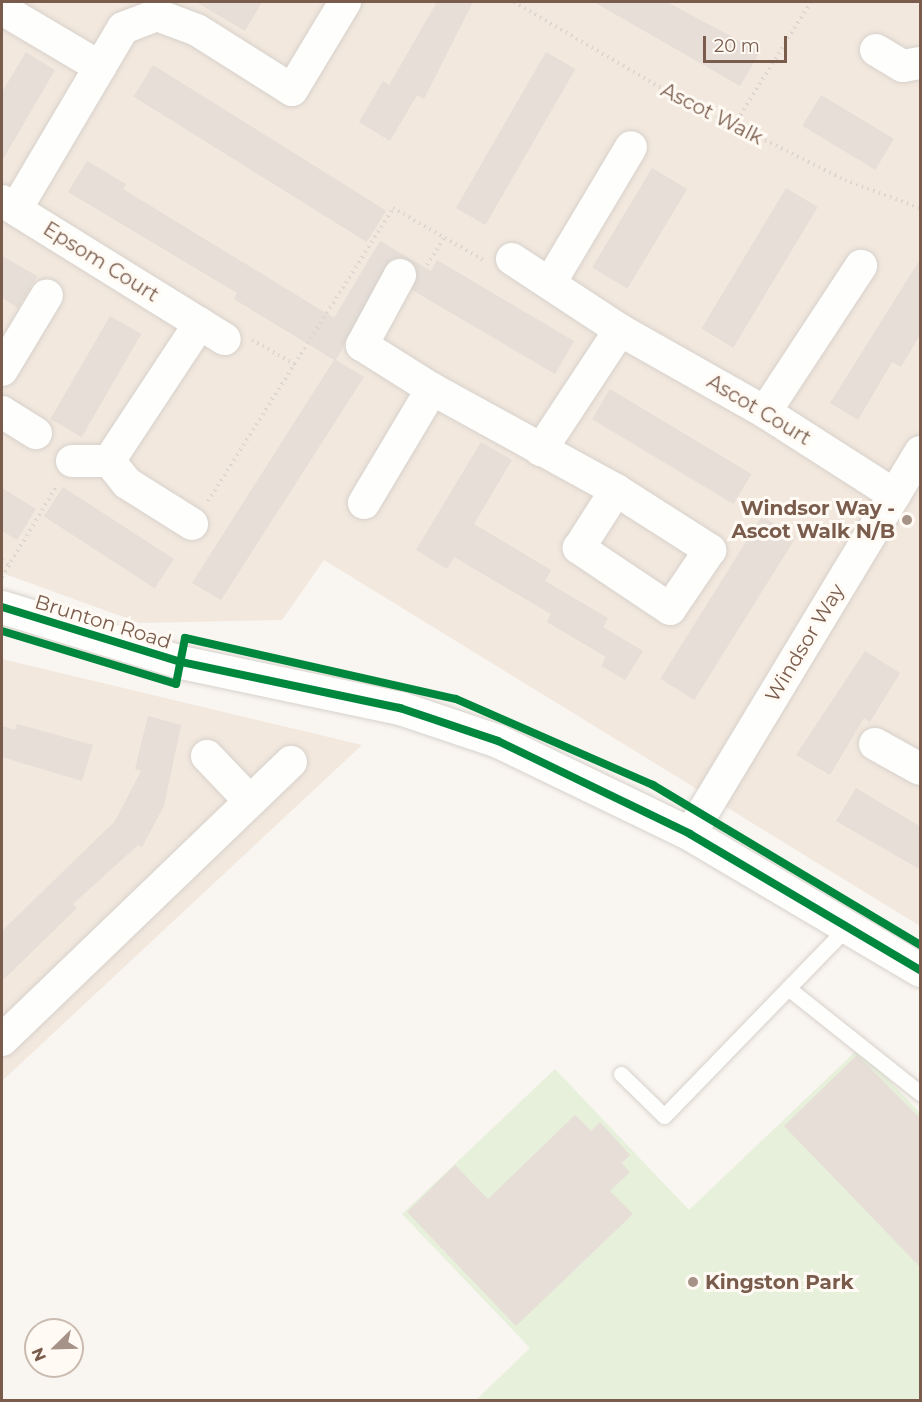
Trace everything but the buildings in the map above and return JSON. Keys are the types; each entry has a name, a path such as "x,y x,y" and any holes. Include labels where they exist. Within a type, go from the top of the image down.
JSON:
{"street":[{"path":"9,205 123,28 157,15 197,30 292,90 345,2"},
{"path":"2,9 100,67"},
{"path":"876,50 903,66 921,63"},
{"path":"550,283 632,147"},
{"name":"Epsom Court","path":"9,205 213,331"},
{"name":"Ascot Court","path":"512,259 620,330 765,412 895,495"},
{"path":"765,412 861,266"},
{"path":"400,275 362,345 432,389 616,490 710,550 670,609 579,548 616,490"},
{"path":"2,369 47,295"},
{"path":"541,450 620,330"},
{"path":"109,461 213,331"},
{"path":"364,503 432,389"},
{"path":"2,412 36,433"},
{"name":"Windsor Way","path":"690,834 921,452"},
{"path":"72,461 109,461"},
{"path":"109,461 127,483 192,524"},
{"name":"Brunton Road","path":"2,607 181,662 442,721 555,765 690,834 921,970"},
{"path":"875,744 921,769"},
{"path":"207,756 250,801"},
{"path":"2,1040 291,762"}],"lane":[{"path":"621,1074 664,1116 848,926"},
{"path":"788,988 921,1093"}],"path":[{"path":"734,125 811,2"},
{"path":"192,524 296,365 393,208 495,267 504,254 512,259"},
{"path":"213,331 248,338 296,365"},
{"path":"2,578 72,461"},
{"path":"2,560 9,565"}],"shaded area":[{"path":"2,2 920,2 920,926 324,560 282,620 140,623 2,573"},
{"path":"2,659 362,745 2,1081"}],"green space":[{"name":"Kingston Park","path":"859,1048 920,1113 920,1400 476,1400 530,1348 402,1214 555,1069 689,1210"}],"cycle path":[{"path":"2,607 181,662 400,708 498,741 690,834 920,970"},
{"path":"2,631 176,684 185,638 456,699 653,785 920,945"}],"place":[{"name":"Windsor Way - Ascot Walk N/B","path":"907,520"},
{"name":"Kingston Park","path":"693,1282"}]}
